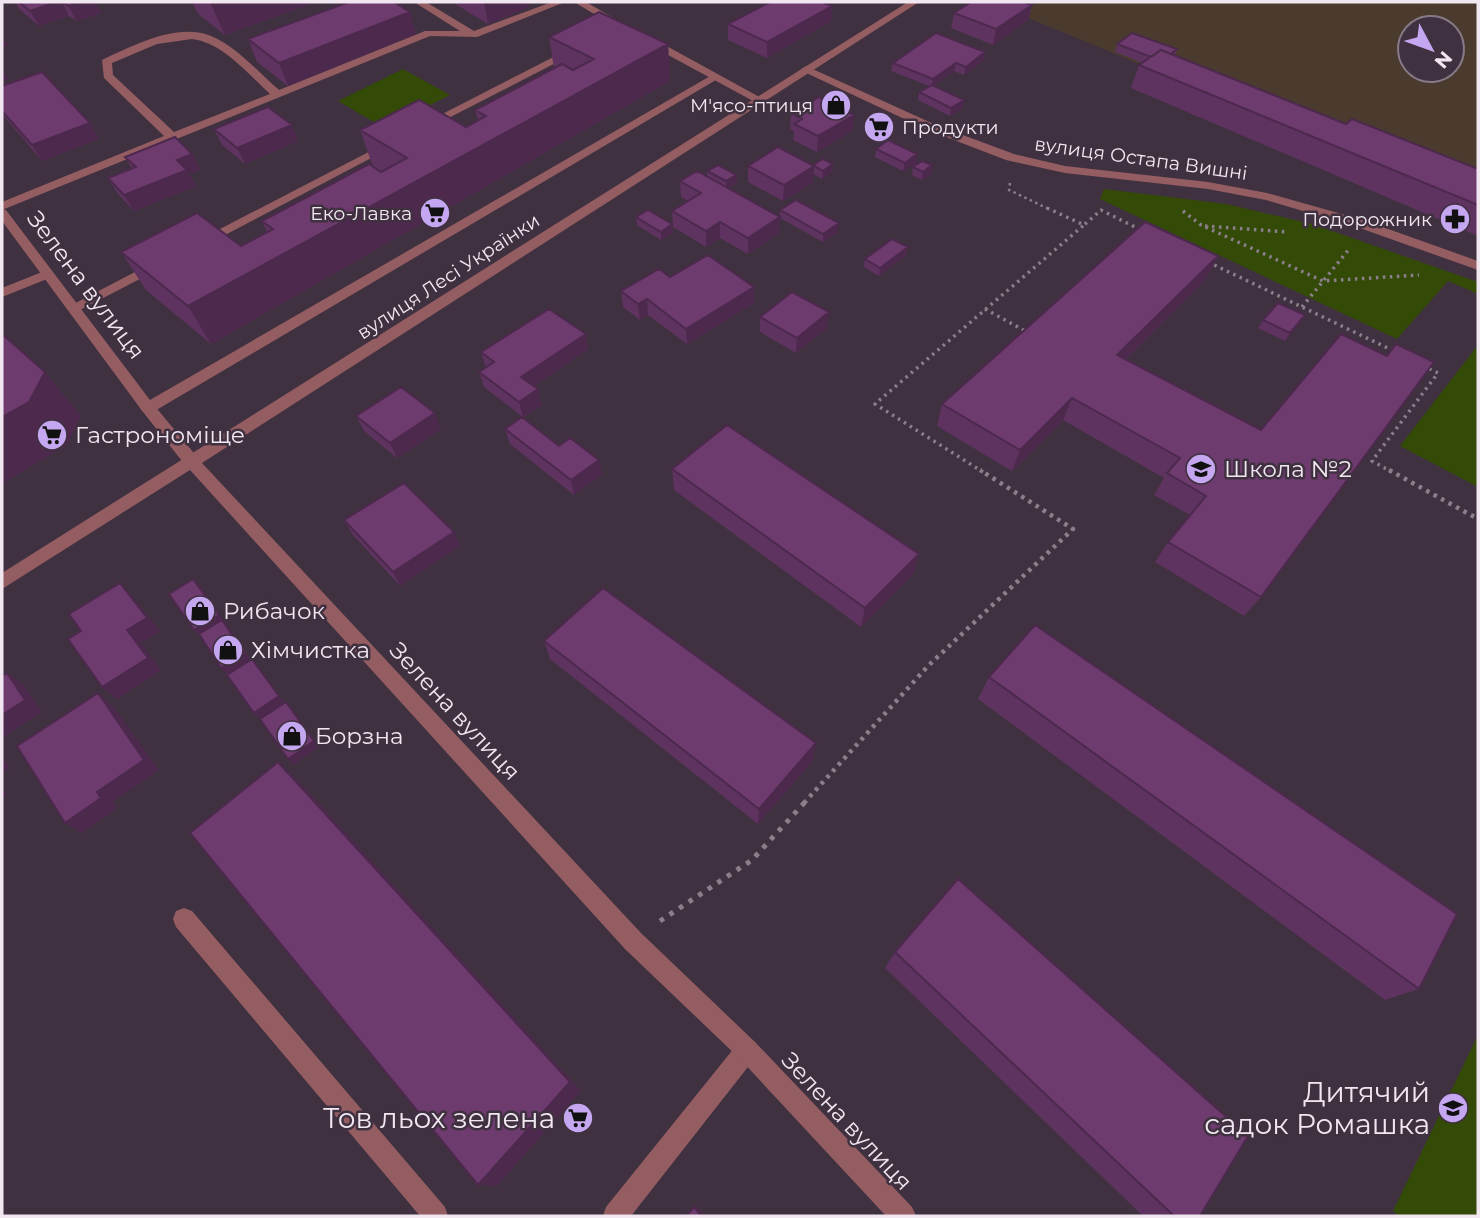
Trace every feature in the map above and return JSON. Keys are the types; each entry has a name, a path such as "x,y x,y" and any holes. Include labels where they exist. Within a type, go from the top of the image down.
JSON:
{"street":[{"path":"419,2 472,35"},
{"path":"2,206 429,33 472,35 560,2"},
{"path":"579,2 615,28 759,100"},
{"name":"вулиця Лесі Українки","path":"2,582 914,2"},
{"path":"172,137 108,76 106,62 138,48 180,36 207,37 277,94"},
{"path":"407,136 586,44"},
{"path":"239,63 251,58"},
{"name":"вулиця Остапа Вишні","path":"806,69 975,145 1013,158 1063,168 1224,188 1293,203 1478,266"},
{"path":"148,408 716,77"},
{"path":"185,251 395,142"},
{"name":"Зелена вулиця","path":"2,213 148,408 192,462 634,941 747,1050 903,1216"},
{"path":"74,308 172,257"},
{"path":"2,293 47,274"},
{"path":"184,919 436,1216"},
{"path":"615,1216 747,1050"}],"path":[{"path":"1013,158 1009,190 1084,225"},
{"path":"1181,209 1201,225 1323,281 1427,275"},
{"path":"634,941 752,860 928,666 1073,529 875,404 1101,210 1151,234"},
{"path":"1201,225 1294,233"},
{"path":"1202,259 1401,355"},
{"path":"1302,307 1323,281"},
{"path":"985,309 1035,336"},
{"path":"1425,367 1438,373 1372,461 1478,519"}],"shaded area":[{"path":"989,2 1478,2 1478,193 1322,139"}],"green space":[{"path":"403,69 450,95 384,128 338,101"},
{"path":"1104,189 1226,204 1312,224 1478,282 1478,294 1448,281 1397,339 1100,199"},
{"path":"1478,345 1478,487 1400,446"},
{"name":"Дитячий садок Ромашка","path":"1478,1035 1478,1216 1399,1216 1393,1211"}],"building":[{"path":"19,2 56,2 30,11"},
{"path":"63,2 80,2 68,6"},
{"path":"349,2 394,2 410,12 279,63 248,39"},
{"path":"770,2 822,2 832,6 767,42 728,24"},
{"path":"971,2 1024,2 1032,5 996,29 954,13"},
{"path":"599,12 668,44 188,306 121,252 197,213 241,246 273,229 262,221 369,164 381,172 407,158 360,130 419,100 466,127 486,116 475,110 562,64 573,70 594,59 549,37"},
{"path":"936,33 985,52 966,67 956,63 933,79 893,63"},
{"path":"1132,33 1177,49 1171,54 1161,50 1151,57 1117,44"},
{"path":"1161,50 1346,124 1352,119 1478,169 1478,205 1139,65"},
{"path":"42,72 90,123 32,145 2,111 2,86"},
{"path":"932,85 964,100 951,108 919,92"},
{"path":"819,97 854,115 818,136 794,124 802,119 791,113"},
{"path":"268,107 292,125 237,148 214,129"},
{"path":"175,137 192,154 177,160 187,170 124,195 108,178 136,167 125,157"},
{"path":"888,140 917,154 905,163 876,149"},
{"path":"778,147 814,166 784,185 748,166"},
{"path":"823,159 833,164 823,171 813,165"},
{"path":"922,161 932,165 923,172 913,167"},
{"path":"718,165 736,175 726,181 707,171"},
{"path":"697,171 780,217 748,238 720,222 706,231 672,211 701,193 680,181"},
{"path":"796,200 839,223 823,234 780,210"},
{"path":"648,210 672,224 661,232 636,217"},
{"path":"1145,222 1218,256 1117,355 1261,430 1341,334 1387,356 1396,344 1434,362 1261,597 1168,542 1206,496 1167,473 1180,458 1072,398 1020,450 942,404"},
{"path":"892,239 908,247 880,268 865,259"},
{"path":"708,255 754,287 686,329 647,299 638,304 621,291 659,269 670,277"},
{"path":"792,292 829,312 797,338 760,317"},
{"path":"1278,303 1305,315 1290,333 1263,320"},
{"path":"549,309 586,334 521,377 538,389 519,402 479,372 494,362 481,352"},
{"path":"2,334 45,372 29,402 2,417"},
{"path":"401,387 435,413 390,443 356,416"},
{"path":"522,417 559,446 570,438 599,460 571,480 505,429"},
{"path":"727,425 919,554 865,608 672,469"},
{"path":"404,483 454,532 393,572 344,520"},
{"name":"Рибачок","path":"193,579 219,615 194,630 169,594"},
{"path":"120,583 147,618 127,630 148,658 102,687 68,639 81,631 69,614"},
{"path":"603,588 816,743 759,809 544,641"},
{"name":"Хімчистка","path":"222,620 245,654 221,668 199,634"},
{"path":"1035,625 1457,914 1419,989 989,677"},
{"path":"252,659 279,696 254,713 227,675"},
{"path":"7,673 25,700 2,715 2,676"},
{"path":"98,693 144,760 97,792 101,798 65,823 17,746"},
{"name":"Борзна","path":"286,702 314,741 288,759 260,719"},
{"path":"278,762 570,1082 478,1185 190,833"},
{"path":"958,879 1248,1136 1200,1216 1174,1216 895,952"},
{"path":"694,1207 701,1216 686,1216"}],"place":[{"name":"М'ясо-птиця","path":"836,105"},
{"name":"Продукти","path":"879,127"},
{"name":"Еко-Лавка","path":"435,213"},
{"name":"Подорожник","path":"1455,219"},
{"name":"Гастрономіще","path":"52,435"},
{"name":"Школа №2","path":"1201,469"},
{"name":"Рибачок","path":"200,611"},
{"name":"Хімчистка","path":"228,650"},
{"name":"Борзна","path":"292,736"},
{"name":"Дитячий садок Ромашка","path":"1453,1108"},
{"name":"Тов льох зелена","path":"578,1118"}]}
